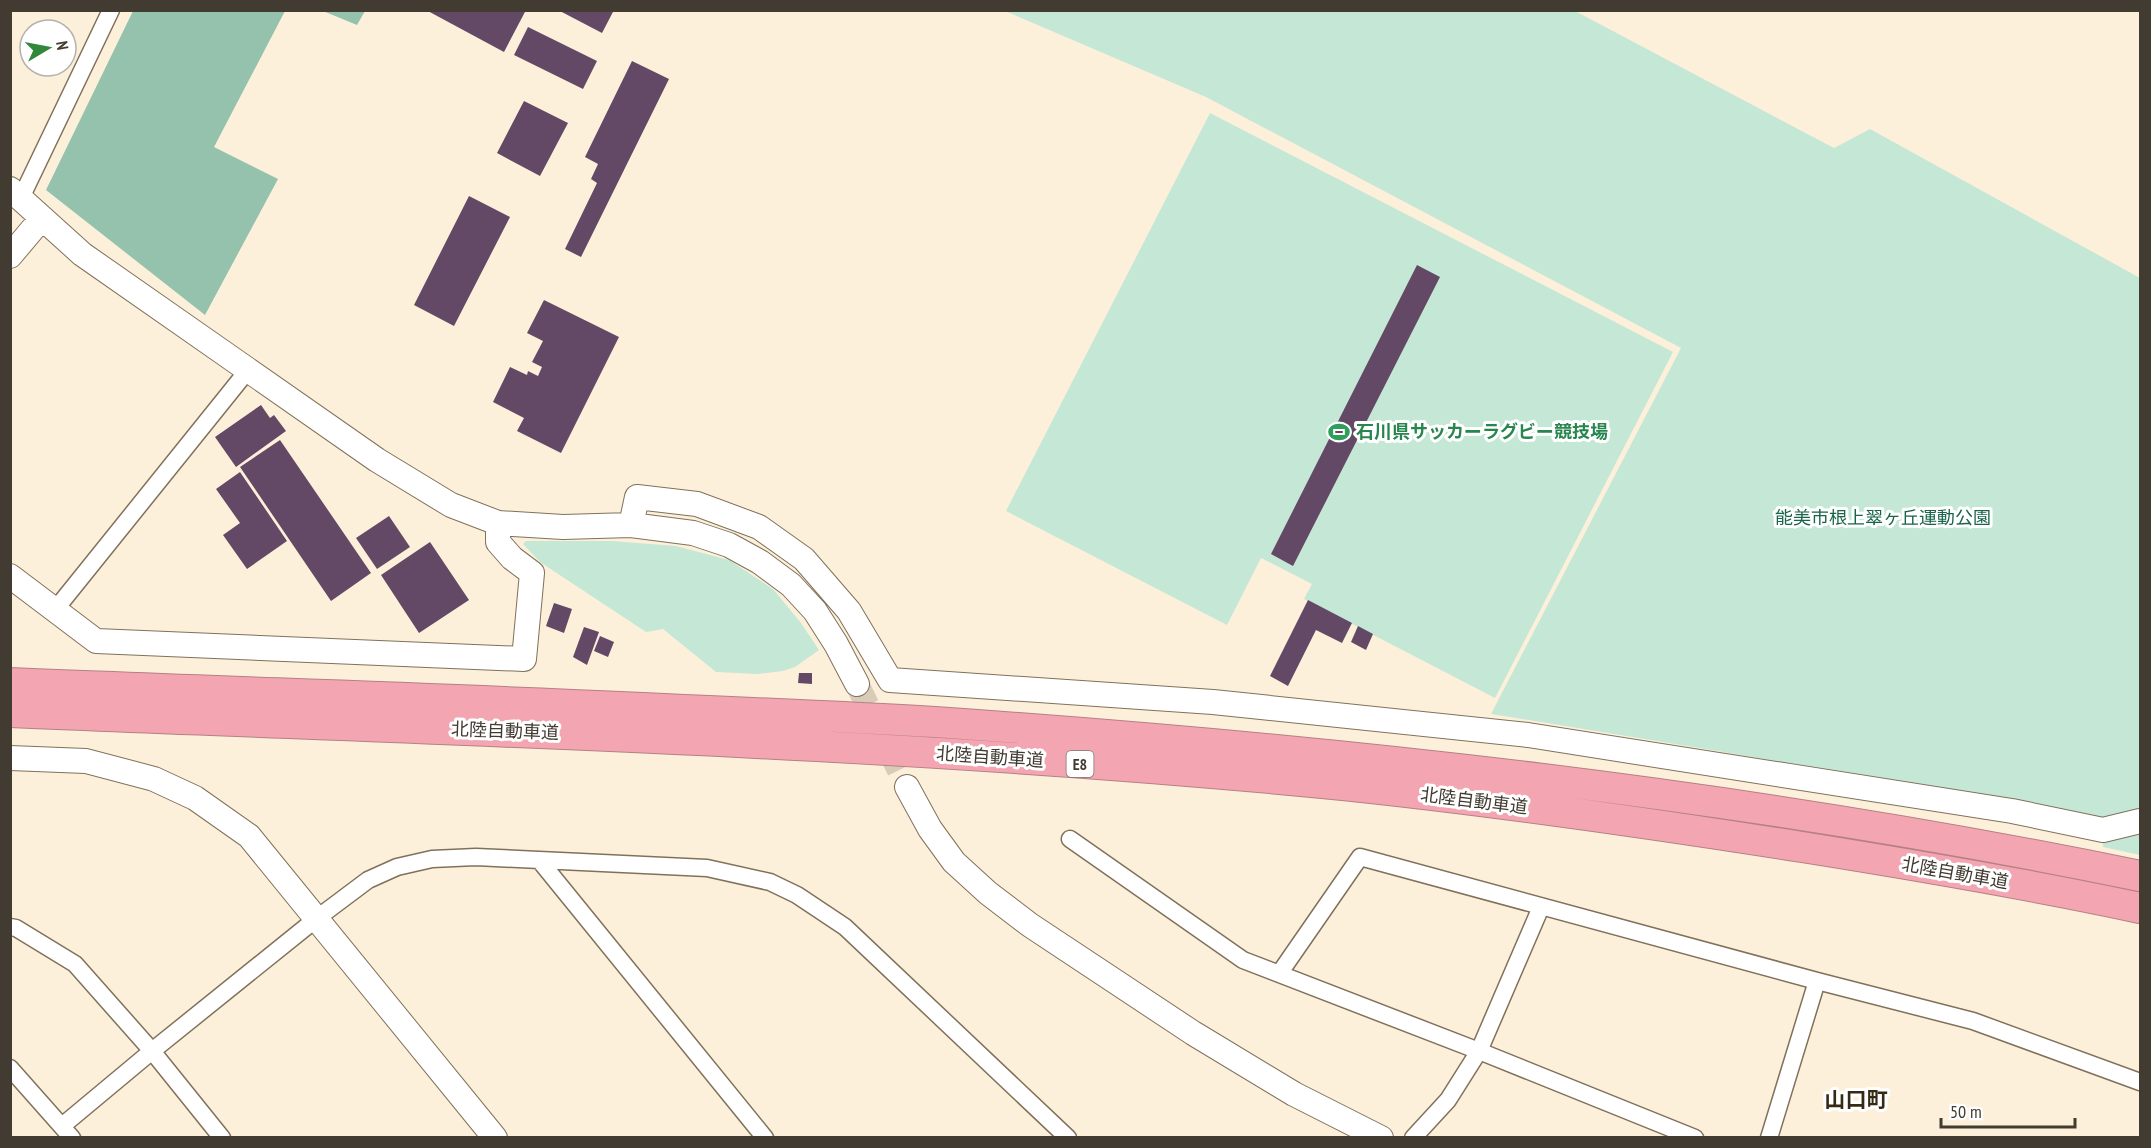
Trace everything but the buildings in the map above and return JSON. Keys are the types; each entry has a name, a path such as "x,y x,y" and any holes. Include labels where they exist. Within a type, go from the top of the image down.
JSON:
{"highway":[{"name":"北陸自動車道","path":"10,683 514,701 932,722 1348,756 1728,804 1912,834 2140,876"},
{"name":"北陸自動車道","path":"10,712 511,731 932,753 1344,786 1538,809 1724,835 1898,863 2140,908"}],"street":[{"path":"111,10 16,194 42,218 82,254 411,483 451,505 498,523 563,526 631,525 693,533 729,545 760,562 791,585 815,611 857,684"},
{"path":"10,256 42,218"},
{"path":"55,610 248,370"},
{"path":"631,525 637,497 697,504 759,527 804,559 849,611 890,680 1213,702 1528,735 2012,811 2103,831 2140,821"},
{"path":"10,576 96,640 524,659 532,573 512,558 498,542 498,523"},
{"path":"10,758 86,761 154,779 195,798 249,836 495,1137"},
{"path":"907,787 930,828 954,862 988,893 1030,925 1193,1033 1294,1094 1382,1137"},
{"path":"1070,839 1243,960 1695,1137"},
{"path":"10,1068 67,1132 152,1051 316,919 368,880 397,867 432,859 476,857 706,868 770,882 797,895 845,927 1068,1137"},
{"path":"1279,974 1360,857 1973,1021 2140,1082"},
{"path":"540,861 765,1137"},
{"path":"1413,1137 1448,1100 1479,1051 1541,907"},
{"path":"10,927 16,928 75,964 152,1051 222,1137"},
{"path":"1770,1137 1817,981"}],"green space":[{"path":"133,11 285,11 214,147 278,179 205,315 46,190"},
{"path":"323,11 365,11 357,25"},
{"name":"能美市根上翠ヶ丘運動公園","path":"1005,11 1575,11 1834,148 1870,129 2140,278 2140,855 2103,847 2101,822 1873,778 1491,714 1681,348 1206,97"},
{"name":"石川県サッカーラグビー競技場","path":"1210,113 1673,352 1495,698 1304,599 1312,584 1261,558 1227,625 1006,511"},
{"path":"526,541 612,541 676,546 729,560 773,589 801,623 819,650 795,667 783,671 758,674 716,672 663,629 646,632 540,562 523,544"}],"tunnel":[{"path":"857,684 907,787"}],"place":[{"name":"石川県サッカーラグビー競技場","path":"1339,432"}],"district":[{"name":"山口町","path":"1856,1100"}]}
